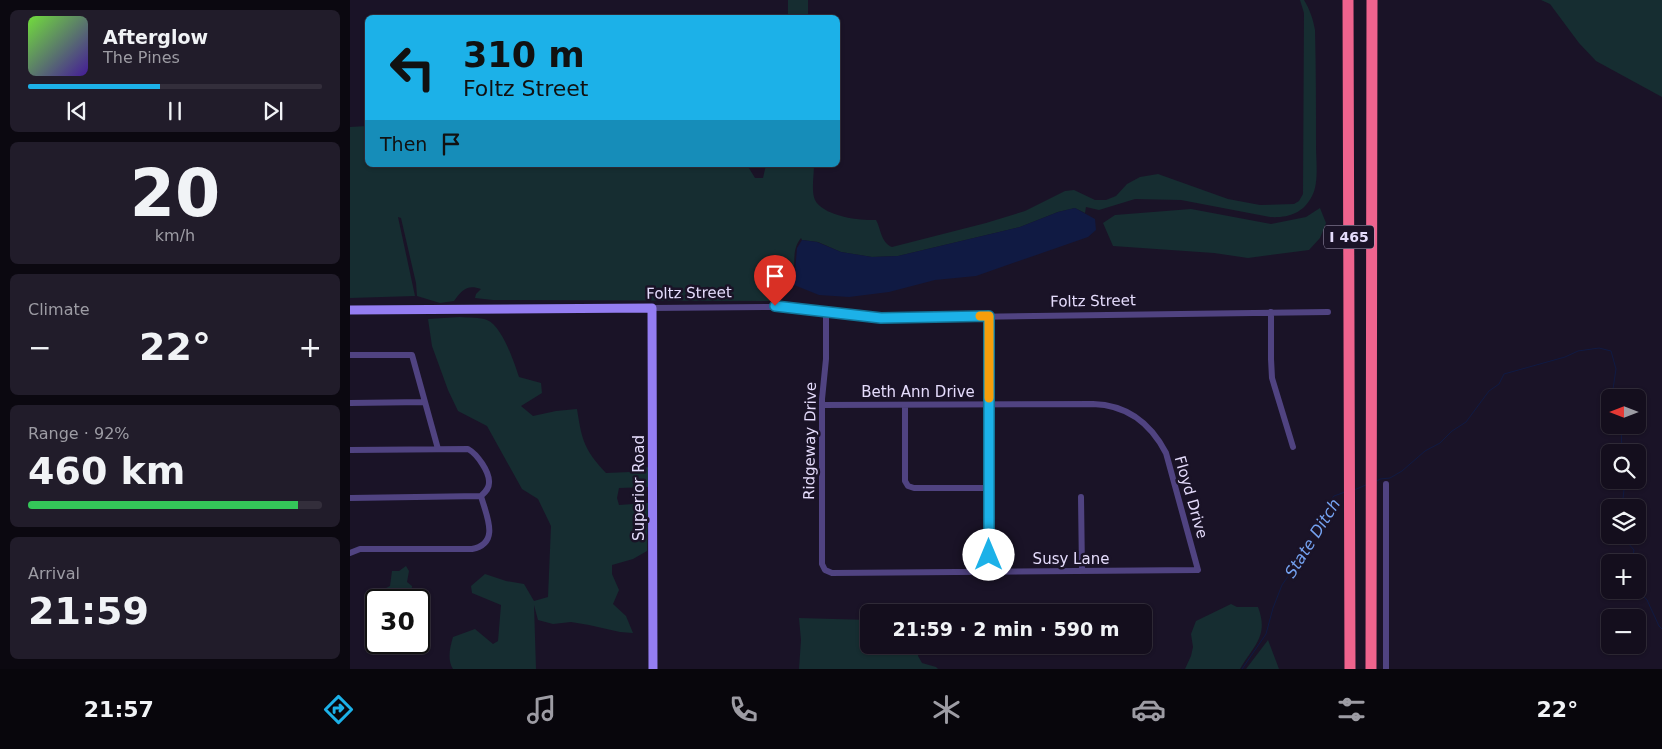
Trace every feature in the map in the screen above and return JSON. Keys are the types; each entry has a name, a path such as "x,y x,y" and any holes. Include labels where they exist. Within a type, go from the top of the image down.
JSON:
{"highway":[{"name":"I 465","path":"1348,0 1350,669"},
{"name":"I 465","path":"1371,669 1372,0"},
{"path":"1344,669 1350,637"}],"street":[{"name":"Foltz Street","path":"350,310 768,306 881,318 1328,312"},
{"name":"Superior Road","path":"652,308 653,669"},
{"name":"Ridgeway Drive","path":"825,570 822,564 822,405 826,359 826,312"},
{"path":"1271,312 1272,378 1293,447"},
{"path":"989,316 989,572"},
{"path":"350,355 412,354 438,449"},
{"path":"350,403 425,402"},
{"name":"Beth Ann Drive","path":"822,405 1108,405 1132,414 1147,425 1155,434"},
{"path":"906,405 905,481 908,486 914,488 989,488"},
{"name":"Floyd Drive","path":"1155,434 1163,446 1168,460 1198,570"},
{"path":"350,450 468,449 474,453 489,480 488,489 481,496 350,498"},
{"path":"1386,484 1386,669"},
{"path":"350,553 360,549 478,547 485,543 490,530 481,496"},
{"path":"1081,497 1082,571"},
{"name":"Susy Lane","path":"825,570 832,573 1198,570"}],"green space":[{"path":"788,0 808,0 808,15 788,15"},
{"path":"1300,0 1304,0 1308,7 1315,30 1316,178 1314,191 1308,202 1299,211 1288,216 1270,217 1181,200 1135,199 1099,210 1086,207 1085,213 1075,208 1058,212 1020,227 898,256 872,257 841,252 818,242 802,240 801,238 795,249 792,275 789,280 772,291 777,292 777,301 493,300 475,298 481,289 472,287 462,291 454,301 440,303 417,296 416,283 401,218 398,217 415,296 350,298 350,127 365,126 365,167 748,167 755,178 763,178 766,167 814,167 813,192 815,200 819,205 834,214 861,220 876,220 883,239 892,247 1025,211 1065,191 1074,190 1095,200 1106,200 1116,196 1127,184 1140,177 1158,174 1228,199 1260,205 1294,204 1299,201 1303,194 1304,13"},
{"path":"1541,0 1662,0 1662,97 1596,61 1579,43 1550,4"},
{"path":"1320,208 1326,223 1320,238 1309,250 1248,258 1214,253 1113,246 1103,223 1115,215 1191,209 1271,224 1306,217"},
{"path":"460,317 484,319 492,324 498,329 507,345 519,377 541,383 542,393 521,406 533,416 577,409 588,451 606,473 630,472 648,467 648,487 619,488 617,498 619,505 648,503 647,551 633,559 612,565 612,574 619,590 613,604 626,616 633,633 571,622 553,624 538,620 534,605 536,669 453,669 450,649 453,637 475,629 493,644 498,641 501,605 472,593 471,586 485,574 506,581 524,584 534,601 548,597 551,526 538,499 522,489 487,426 458,411 448,390 432,346 428,319"},
{"path":"406,566 409,571 407,582 412,586 412,589 384,589 390,586 392,571 399,571"},
{"path":"1231,604 1237,607 1258,607 1261,617 1261,633 1240,669 1185,669 1191,656 1193,647 1191,634 1196,621"},
{"path":"799,618 860,620 860,654 918,654 922,663 938,669 799,669 801,640"},
{"path":"1268,640 1279,669 1246,669"}],"water":[{"path":"1075,208 1095,219 1096,230 1088,237 976,276 935,280 889,292 849,297 819,295 794,285 797,248 802,240 817,242 841,252 872,257 898,256 1020,227 1058,212"}],"waterway":[{"name":"State Ditch","path":"1377,481 1390,478 1402,471 1425,451 1440,443 1452,431 1466,422 1489,391 1499,384 1504,374 1565,357 1578,351 1599,348 1611,351 1616,369 1613,389"},
{"name":"State Ditch","path":"1621,434 1622,444"},
{"name":"State Ditch","path":"1354,490 1366,485"},
{"name":"State Ditch","path":"1623,499 1624,489"},
{"name":"State Ditch","path":"1242,669 1266,634 1282,585 1302,556 1330,501 1334,496 1345,492"},
{"name":"State Ditch","path":"1629,544 1634,550 1633,554"},
{"name":"State Ditch","path":"1646,599 1662,629"}],"slow traffic":[{"path":"980,316 989,316 989,398"}],"route":[{"path":"775,306 881,318 989,316 989,555"}]}
